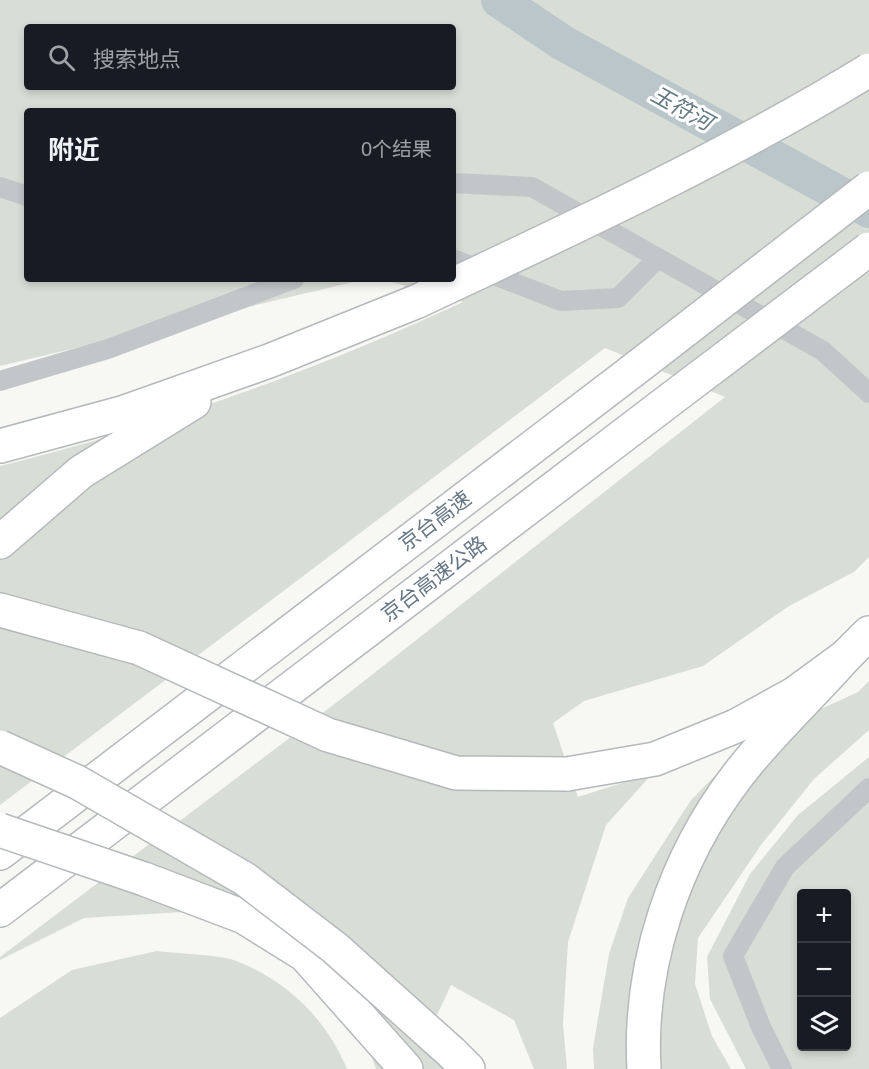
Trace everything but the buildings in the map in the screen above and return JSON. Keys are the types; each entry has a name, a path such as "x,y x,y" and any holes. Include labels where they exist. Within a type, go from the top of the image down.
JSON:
{"highway":[{"path":"0,447 122,414 269,361 418,301 549,239 789,118 869,70"},
{"name":"京台高速","path":"0,854 869,188"},
{"name":"京台高速公路","path":"0,910 869,249"},
{"path":"0,542 81,472 202,397 269,361"},
{"path":"0,610 139,648 328,735 456,773 567,774 655,759 736,726 794,694 846,656"},
{"path":"644,1069 647,999 657,942 679,873 709,818 739,774 869,633"},
{"path":"0,747 77,782 245,879 335,948 460,1061"},
{"path":"0,830 144,879 244,917 305,955 406,1069"}],"street":[{"path":"456,183 532,187 824,351 869,393"},
{"path":"0,187 24,195"},
{"path":"456,260 561,301 618,298 658,258"},
{"path":"0,381 108,349 286,282"},
{"path":"782,1069 761,1027 733,956 785,867 869,788"}],"shaded area":[{"path":"0,0 869,0 869,557 854,572 789,606 703,666 584,701 553,723 578,797 653,773 606,825 568,942 563,1024 567,1069 534,1069 514,1020 451,985 425,1041 451,1069 376,1069 356,1009 273,933 183,912 84,918 0,960 0,957 345,696 725,397 605,348 0,805 0,466 118,434 235,395 350,351 463,302 392,282 456,282 456,108 24,108 24,282 353,282 0,366"},
{"path":"869,681 869,730 814,779 761,845 698,938 695,984 712,1036 731,1069 594,1069 593,1048 609,954 628,898 691,800 747,743 858,692"},
{"path":"869,757 869,1069 746,1069 710,999 707,957 750,874 798,815"},
{"path":"157,951 231,959 274,980 317,1019 329,1034 347,1069 0,1069 0,1018 72,970"}],"waterway":[{"name":"玉符河","path":"499,0 563,43 869,210"}]}
